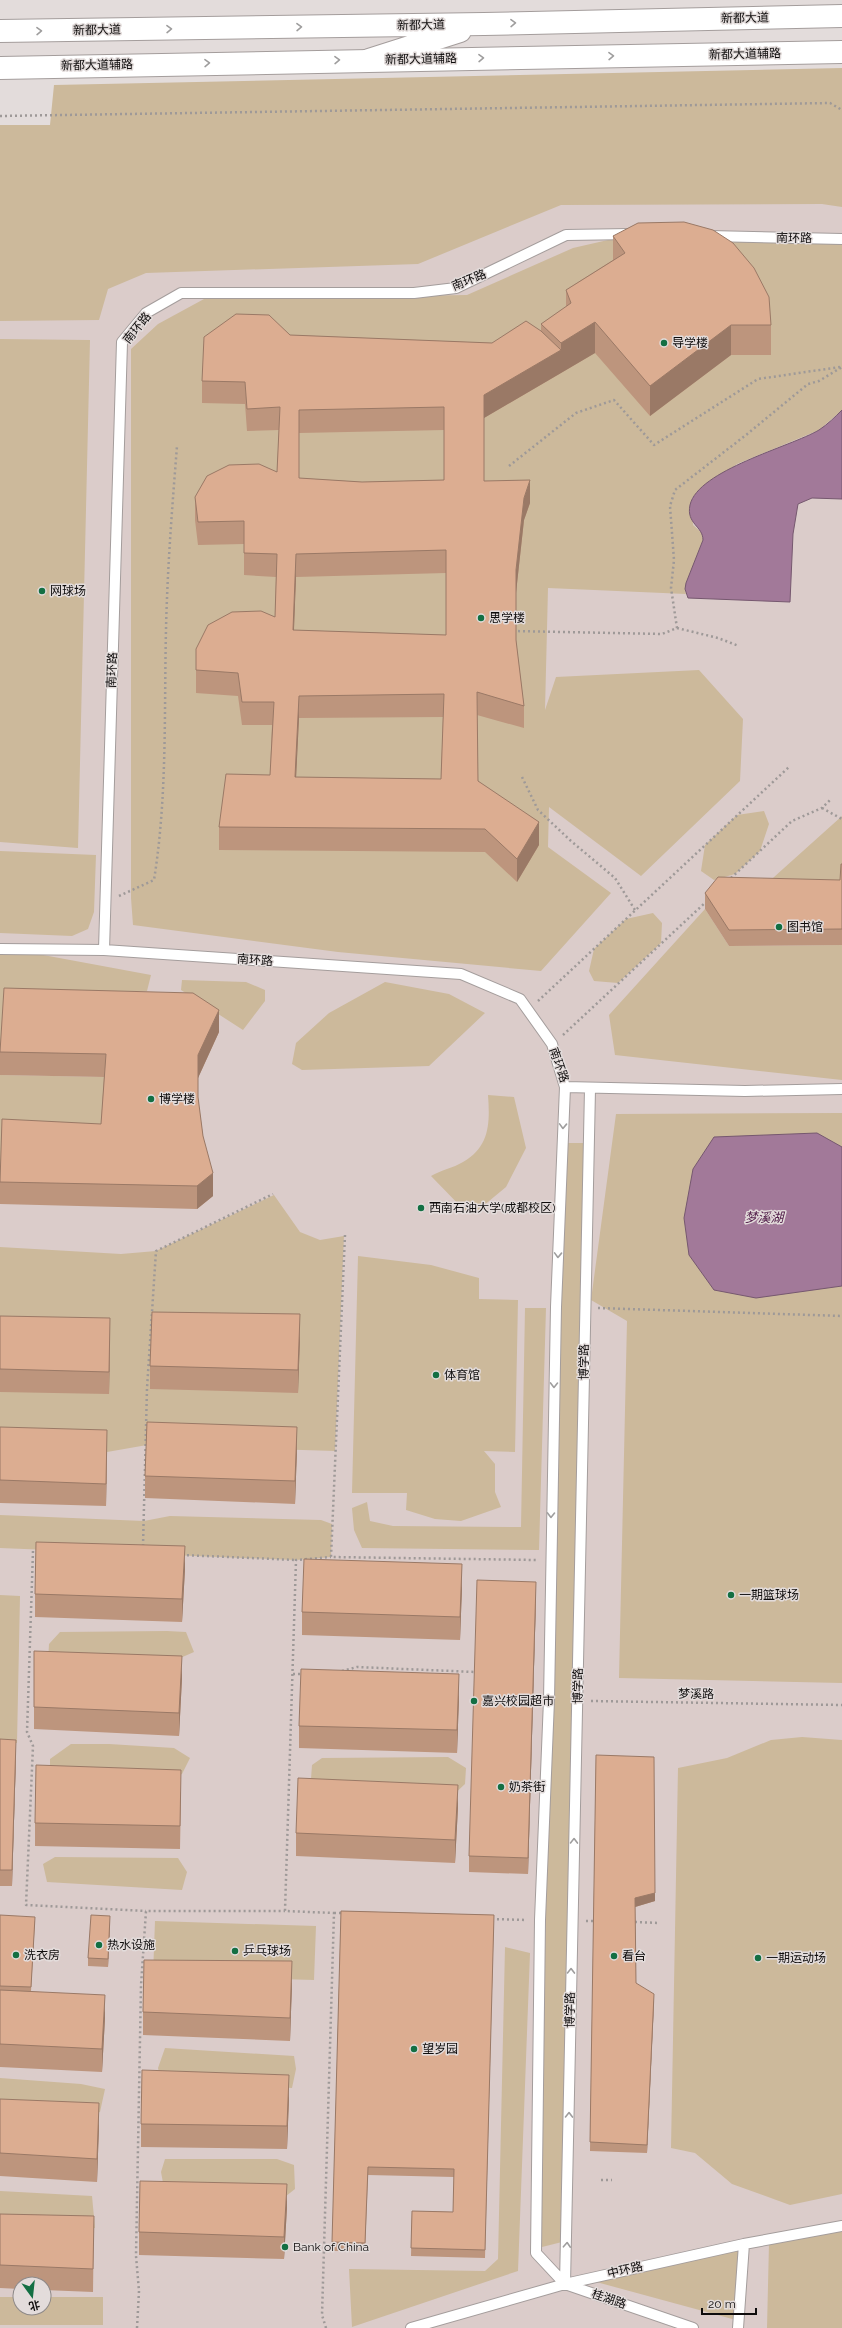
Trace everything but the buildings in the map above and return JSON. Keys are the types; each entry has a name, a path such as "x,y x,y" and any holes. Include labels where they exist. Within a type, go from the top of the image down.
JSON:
{"main road":[{"name":"新都大道","path":"0,32 842,16"},
{"path":"370,60 484,24"},
{"name":"新都大道辅路","path":"0,68 842,52"}],"lane":[{"name":"南环路","path":"645,234 566,235 456,288 414,293 181,292 146,313 122,342 104,950 462,974 520,999 552,1044 565,1087 590,1089 745,1091 842,1089"},
{"name":"南环路","path":"700,235 842,239"},
{"path":"0,949 104,950"},
{"path":"540,1920 549,1700 550,1561 556,1307 565,1087"},
{"name":"博学路","path":"565,2284 590,1089"},
{"name":"桂湖路","path":"540,1920 536,2253 565,2284 693,2328"},
{"name":"中环路","path":"411,2328 565,2284 744,2244 842,2226"},
{"path":"738,2328 744,2244"}],"path":[{"path":"0,116 830,103 842,110"},
{"path":"509,466 576,413 614,400 654,444 758,380 842,367"},
{"path":"677,628 671,588 674,560 670,506 675,490 746,435 808,384 819,381 842,367"},
{"path":"105,903 154,880 156,873 161,839 166,745 167,598 177,446"},
{"path":"508,630 662,634 677,628 718,638 739,646"},
{"path":"528,1010 789,767"},
{"path":"522,777 538,810 570,841 615,878 635,910"},
{"path":"730,880 792,821 822,808 831,799"},
{"path":"822,808 842,819"},
{"path":"552,1044 712,896"},
{"path":"142,1553 147,1388 156,1251 274,1194"},
{"path":"331,1557 345,1235"},
{"path":"585,1308 842,1316"},
{"path":"40,1551 33,1551 27,1732 34,1746 26,1905 146,1911 286,1911 349,1914"},
{"path":"181,1555 296,1560 331,1557 550,1561"},
{"path":"286,1911 296,1560"},
{"path":"338,1672 357,1667 475,1672"},
{"path":"293,1674 309,1674"},
{"name":"梦溪路","path":"578,1700 842,1705"},
{"path":"137,2328 139,2290 136,2256 141,1986 146,1911"},
{"path":"326,2328 322,2315 334,1913"},
{"path":"484,1918 540,1920"},
{"path":"635,1922 660,1923"},
{"path":"601,2180 612,2180"}],"shaded area":[{"path":"842,68 842,207 822,204 561,205 418,264 146,273 108,289 99,320 0,321 0,125 50,125 54,85"},
{"name":"西南石油大学(成都校区)","path":"842,116 842,2328 0,2328 0,132"},
{"path":"608,240 842,242 842,410 819,430 737,464 692,498 693,525 703,534 703,540 685,589 686,594 548,588 545,710 556,677 699,670 743,719 740,781 641,876 549,807 548,847 611,893 541,971 338,952 133,925 131,898 131,349 158,324 204,299 467,295 573,248"},
{"name":"网球场","path":"0,339 90,340 78,848 0,842"},
{"path":"764,811 769,824 760,851 735,874 714,880 701,871 705,845 737,815"},
{"path":"842,816 842,880 764,886"},
{"path":"0,851 96,855 94,912 88,929 72,936 0,933"},
{"path":"705,909 729,946 842,945 842,1080 615,1055 609,1015"},
{"path":"653,913 662,923 661,943 618,983 594,981 589,971 594,949 626,919"},
{"path":"0,947 151,975 147,991 6,993 0,1075"},
{"path":"182,980 246,982 265,990 265,1001 243,1030 181,990"},
{"path":"385,982 449,994 485,1013 429,1066 302,1070 292,1064 296,1043 329,1013"},
{"path":"0,1075 106,1077 101,1147 0,1202"},
{"path":"488,1095 514,1097 526,1148 506,1187 477,1211 465,1211 431,1176 463,1162 479,1149 488,1124"},
{"path":"842,1113 842,1683 619,1678 627,1321 591,1300 616,1114"},
{"path":"564,1143 587,1143 566,2241 538,2248"},
{"path":"274,1195 300,1232 320,1240 344,1236 335,1451 147,1445 107,1452 0,1450 0,1247 121,1254 156,1251"},
{"name":"体育馆","path":"358,1256 431,1265 479,1278 479,1299 518,1300 515,1452 484,1451 495,1464 495,1492 501,1507 461,1521 435,1519 406,1510 407,1493 352,1493"},
{"path":"525,1308 546,1308 539,1550 362,1548 354,1530 352,1508 367,1502 370,1521 393,1526 521,1527"},
{"path":"0,1515 144,1521 170,1516 321,1520 332,1524 331,1557 296,1560 0,1548"},
{"path":"0,1595 20,1596 17,1743 0,1743"},
{"path":"60,1632 186,1632 194,1652 155,1669 48,1661 49,1644"},
{"name":"一期运动场","path":"802,1737 842,1740 842,2194 790,2205 732,2184 695,2153 671,2148 678,1768 727,1758 771,1740"},
{"path":"71,1744 109,1744 174,1748 190,1758 182,1774 165,1781 50,1775 50,1759"},
{"path":"448,1757 466,1768 465,1784 450,1798 311,1779 312,1765 322,1758"},
{"path":"55,1857 178,1858 187,1872 182,1890 47,1882 43,1864"},
{"name":"乒乓球场","path":"155,1921 316,1926 314,1980 153,1975"},
{"path":"505,1947 530,1953 518,2271 352,2327 349,2269 485,2271 498,2259"},
{"path":"165,2048 294,2056 296,2069 292,2088 161,2081 158,2068"},
{"path":"0,2078 81,2084 105,2089 100,2112 73,2119 0,2111"},
{"path":"165,2159 277,2159 294,2165 295,2189 281,2200 164,2188 161,2172"},
{"path":"0,2191 92,2196 95,2228 0,2227"},
{"path":"842,2228 842,2328 767,2328 769,2243"},
{"path":"742,2247 736,2320 589,2280"},
{"path":"0,2297 12,2297 12,2316 52,2316 52,2297 103,2297 103,2325 0,2325"}],"water":[{"path":"842,410 842,499 812,498 798,504 793,534 790,602 688,598 685,589 686,583 703,540 700,531 690,517 689,511 690,505 697,492 709,481 727,470 819,430"},
{"name":"梦溪湖","path":"817,1133 842,1147 842,1286 756,1298 714,1290 689,1255 684,1218 693,1169 714,1137"}],"place":[{"name":"导学楼","path":"664,343"},
{"name":"网球场","path":"42,591"},
{"name":"思学楼","path":"481,618"},
{"name":"图书馆","path":"779,927"},
{"name":"博学楼","path":"151,1099"},
{"name":"西南石油大学(成都校区)","path":"421,1208"},
{"name":"体育馆","path":"436,1375"},
{"name":"一期篮球场","path":"731,1595"},
{"name":"嘉兴校园超市","path":"474,1701"},
{"name":"奶茶街","path":"501,1787"},
{"name":"热水设施","path":"99,1945"},
{"name":"乒乓球场","path":"235,1951"},
{"name":"洗衣房","path":"16,1955"},
{"name":"看台","path":"614,1956"},
{"name":"一期运动场","path":"758,1958"},
{"name":"望岁园","path":"414,2049"},
{"name":"Bank of China","path":"285,2247"}]}
